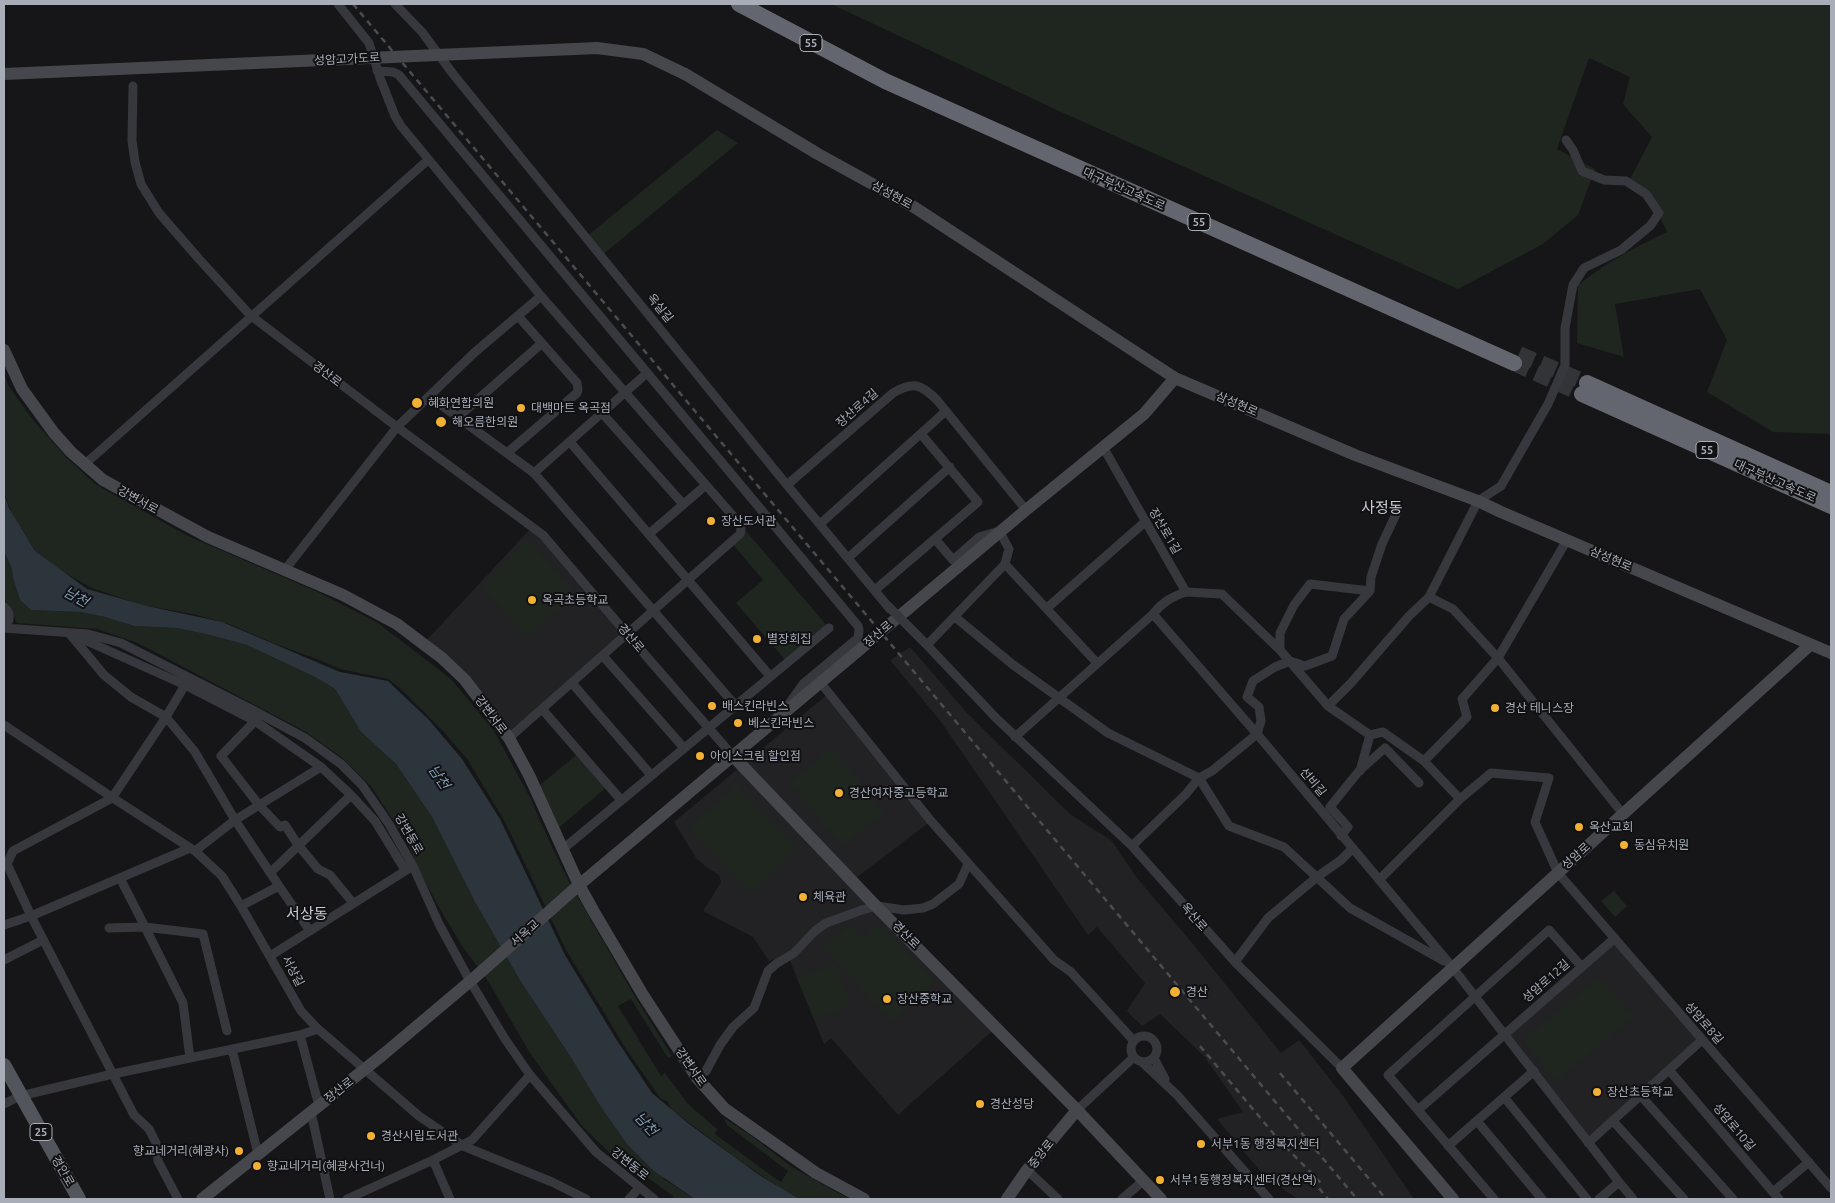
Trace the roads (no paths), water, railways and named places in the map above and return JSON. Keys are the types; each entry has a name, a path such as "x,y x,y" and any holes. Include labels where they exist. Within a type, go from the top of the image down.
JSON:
{"highway":[{"name":"대구부산고속도로","path":"738,4 888,76 1517,358"},
{"name":"대구부산고속도로","path":"762,4 888,76"},
{"name":"대구부산고속도로","path":"1831,493 1584,388 1831,506"}],"main road":[{"name":"경안로","path":"4,1065 79,1199"}],"street":[{"path":"338,4 365,37 395,116 428,160 541,296 740,524 740,534 509,738"},
{"name":"옥실길","path":"395,4 422,32 453,74 889,608 926,644"},
{"name":"성암고가도로","path":"4,74 597,48 643,54 685,74"},
{"path":"378,75 393,72 399,75 860,630 858,638 803,684 780,717"},
{"name":"삼성현로","path":"685,74 818,154 914,207 1175,378 1355,455 1478,501 1831,653"},
{"name":"경산로","path":"133,86 132,141 134,162 146,193 159,213 187,246 252,316 396,427 544,535 733,756 1161,1199"},
{"path":"1328,706 1351,684 1408,616 1429,597 1478,501 1501,486 1548,404 1565,365 1565,328 1573,284 1584,268 1621,250 1650,226 1659,213 1646,194 1626,181 1604,180 1582,171 1573,150 1566,140"},
{"path":"85,464 428,160"},
{"path":"284,570 396,427 474,353 541,296"},
{"path":"507,453 577,393 578,390 577,383 518,316"},
{"path":"458,417 542,343"},
{"name":"강변서로","path":"4,350 10,366 32,405 54,433 103,480 208,537 343,595 396,624 442,658 464,680 509,738 529,775 577,886 643,995 697,1078 725,1109 816,1173 864,1199"},
{"path":"534,473 647,373"},
{"name":"장산로","path":"577,886 1026,510 1144,414 1175,378"},
{"name":"장산로4길","path":"787,485 893,393 905,386 917,385 928,391 946,411 1026,510"},
{"path":"429,396 534,473 735,705"},
{"path":"820,524 946,411"},
{"path":"602,413 683,504"},
{"path":"875,590 978,502 921,434"},
{"path":"570,442 770,676"},
{"name":"장산로1길","path":"1103,447 1186,592"},
{"path":"848,558 950,468"},
{"path":"649,534 706,485"},
{"path":"1132,846 1186,794 1199,778 1212,771 1257,734 1261,721 1258,707 1247,697 1252,681 1274,667 1290,661 1305,666 1332,656 1344,619 1370,592 1371,577 1382,544 1398,510"},
{"path":"1047,608 1146,521"},
{"path":"926,644 1005,564 1008,549 1002,531 979,537 952,560 935,539"},
{"path":"1424,761 1467,717 1462,699 1498,658 1567,540"},
{"path":"1005,564 1096,663"},
{"path":"1280,650 1280,633 1294,605 1310,584 1370,592"},
{"path":"1015,737 1171,596 1186,592 1222,594 1280,650 1328,706 1370,735 1383,732 1424,761 1460,799 1379,880"},
{"path":"1429,597 1452,609 1498,658 1623,814"},
{"path":"4,607 16,624 25,629"},
{"name":"선비길","path":"1153,614 1257,734 1451,966"},
{"name":"강변동로","path":"4,627 8,624 10,617"},
{"path":"954,617 1058,698 1108,733 1199,778 1229,826 1284,847 1350,908 1451,966 1618,1182 1634,1199"},
{"name":"강변동로","path":"4,627 88,634 121,643 249,708 319,747 341,764 362,785 380,809 439,924 505,1039 530,1075 596,1152 654,1199"},
{"path":"562,849 829,628"},
{"path":"69,633 185,685 255,721 321,767 351,795 375,821 409,868 270,956"},
{"path":"69,633 104,675 131,697 166,717 195,752 235,820 310,931"},
{"name":"옥산로","path":"926,644 1015,737 1132,846 1235,962 1342,1068 1454,1199"},
{"name":"성암로","path":"1342,1068 1451,966 1558,873 1810,645"},
{"path":"603,656 684,748"},
{"path":"820,682 931,821 968,864 1054,960 1071,972 1134,1041"},
{"path":"572,683 652,775"},
{"path":"6,864 13,851 112,798 185,685"},
{"path":"542,709 621,800"},
{"path":"255,721 220,756 259,805 280,827 284,825 318,869 330,875 353,903"},
{"name":"서상길","path":"4,725 192,849 222,876 242,906 301,1011 318,1029 419,1116 463,1146 505,1162 572,1196 586,1199"},
{"path":"1360,771 1370,735"},
{"path":"1341,836 1348,828 1330,806 1360,771 1386,748 1419,783"},
{"path":"4,925 31,916 192,849 321,767"},
{"name":"성암로8길","path":"1460,799 1490,773 1549,778 1534,822 1558,873 1831,1188"},
{"path":"270,872 351,795"},
{"path":"1235,962 1268,918 1352,849"},
{"path":"4,852 6,864 31,916 134,1115 149,1129 156,1143 158,1160 178,1199"},
{"path":"697,1078 706,1071 733,1026 754,1008 764,978 770,968 794,953 814,931 826,923 877,906 904,910 923,908 933,904 958,884 968,864"},
{"path":"120,878 183,1004 190,1058"},
{"path":"242,906 279,886"},
{"name":"서옥교","path":"472,980 577,886"},
{"path":"109,928 145,927 203,934 227,1031"},
{"name":"성암로12길","path":"1549,930 1582,967 1418,1110 1388,1075 1549,930"},
{"path":"1582,967 1615,938"},
{"path":"4,960 43,940"},
{"name":"장산로","path":"202,1199 365,1069 472,980"},
{"path":"4,1104 20,1096 113,1074 300,1035 318,1029"},
{"path":"300,1035 330,1199"},
{"path":"1142,1062 1154,1058 1158,1048 1154,1040 1146,1036 1134,1041 1131,1049 1134,1057 1142,1062 1198,1118 1268,1199"},
{"path":"1588,1143 1702,1040"},
{"path":"232,1049 258,1154"},
{"path":"1077,1110 1134,1057"},
{"path":"1154,1058 1177,1096"},
{"name":"성암로10길","path":"1669,1070 1779,1199"},
{"path":"1448,1146 1534,1071"},
{"path":"347,1199 463,1146 472,1140 530,1075"},
{"path":"1641,1096 1733,1199"},
{"path":"1504,1097 1586,1199"},
{"name":"중앙로","path":"1007,1199 1027,1170 1077,1110"},
{"path":"1418,1110 1494,1199"},
{"path":"1477,1121 1542,1199"},
{"path":"1613,1121 1684,1199"},
{"path":"433,1160 450,1199"},
{"path":"1773,1192 1809,1162"},
{"path":"1027,1170 1058,1199"},
{"path":"1122,1199 1143,1180"},
{"path":"1599,1199 1618,1182"},
{"path":"629,1199 640,1188"}],"water":[{"name":"남천","path":"4,494 9,508 35,551 87,589 147,606 222,622 340,672 388,681 429,720 462,759 500,819 565,955 616,1039 652,1093 689,1124 759,1175 799,1199 695,1199 654,1171 627,1144 599,1104 521,982 475,902 432,817 396,764 361,732 335,689 315,677 247,645 210,635 177,628 134,626 81,612 31,610 20,600 12,569 4,551"}],"tunnel":[{"path":"1519,354 1587,383"},
{"path":"1514,363 1582,394"}],"railway":[{"path":"353,4 1357,1199"},
{"path":"1200,1046 1278,1139 1321,1183"},
{"path":"1280,1073 1386,1199"},
{"path":"1312,1180 1328,1199"}],"place":[{"name":"혜화연합의원","path":"417,403"},
{"name":"대백마트 옥곡점","path":"521,408"},
{"name":"해오름한의원","path":"441,422"},
{"name":"장산도서관","path":"711,521"},
{"name":"옥곡초등학교","path":"532,600"},
{"name":"별장회집","path":"757,639"},
{"name":"배스킨라빈스","path":"712,706"},
{"name":"경산 테니스장","path":"1495,708"},
{"name":"베스킨라빈스","path":"738,723"},
{"name":"아이스크림 할인점","path":"700,756"},
{"name":"경산여자중고등학교","path":"839,793"},
{"name":"옥산교회","path":"1579,827"},
{"name":"동심유치원","path":"1624,845"},
{"name":"체육관","path":"803,897"},
{"name":"경산","path":"1175,992"},
{"name":"장산중학교","path":"887,999"},
{"name":"장산초등학교","path":"1597,1092"},
{"name":"경산성당","path":"980,1104"},
{"name":"경산시립도서관","path":"371,1136"},
{"name":"서부1동 행정복지센터","path":"1201,1144"},
{"name":"향교네거리(혜광사)","path":"239,1151"},
{"name":"향교네거리(혜광사건너)","path":"257,1166"},
{"name":"서부1동행정복지센터(경산역)","path":"1160,1180"}],"district":[{"name":"사정동","path":"1382,508"},
{"name":"서상동","path":"307,914"}]}
